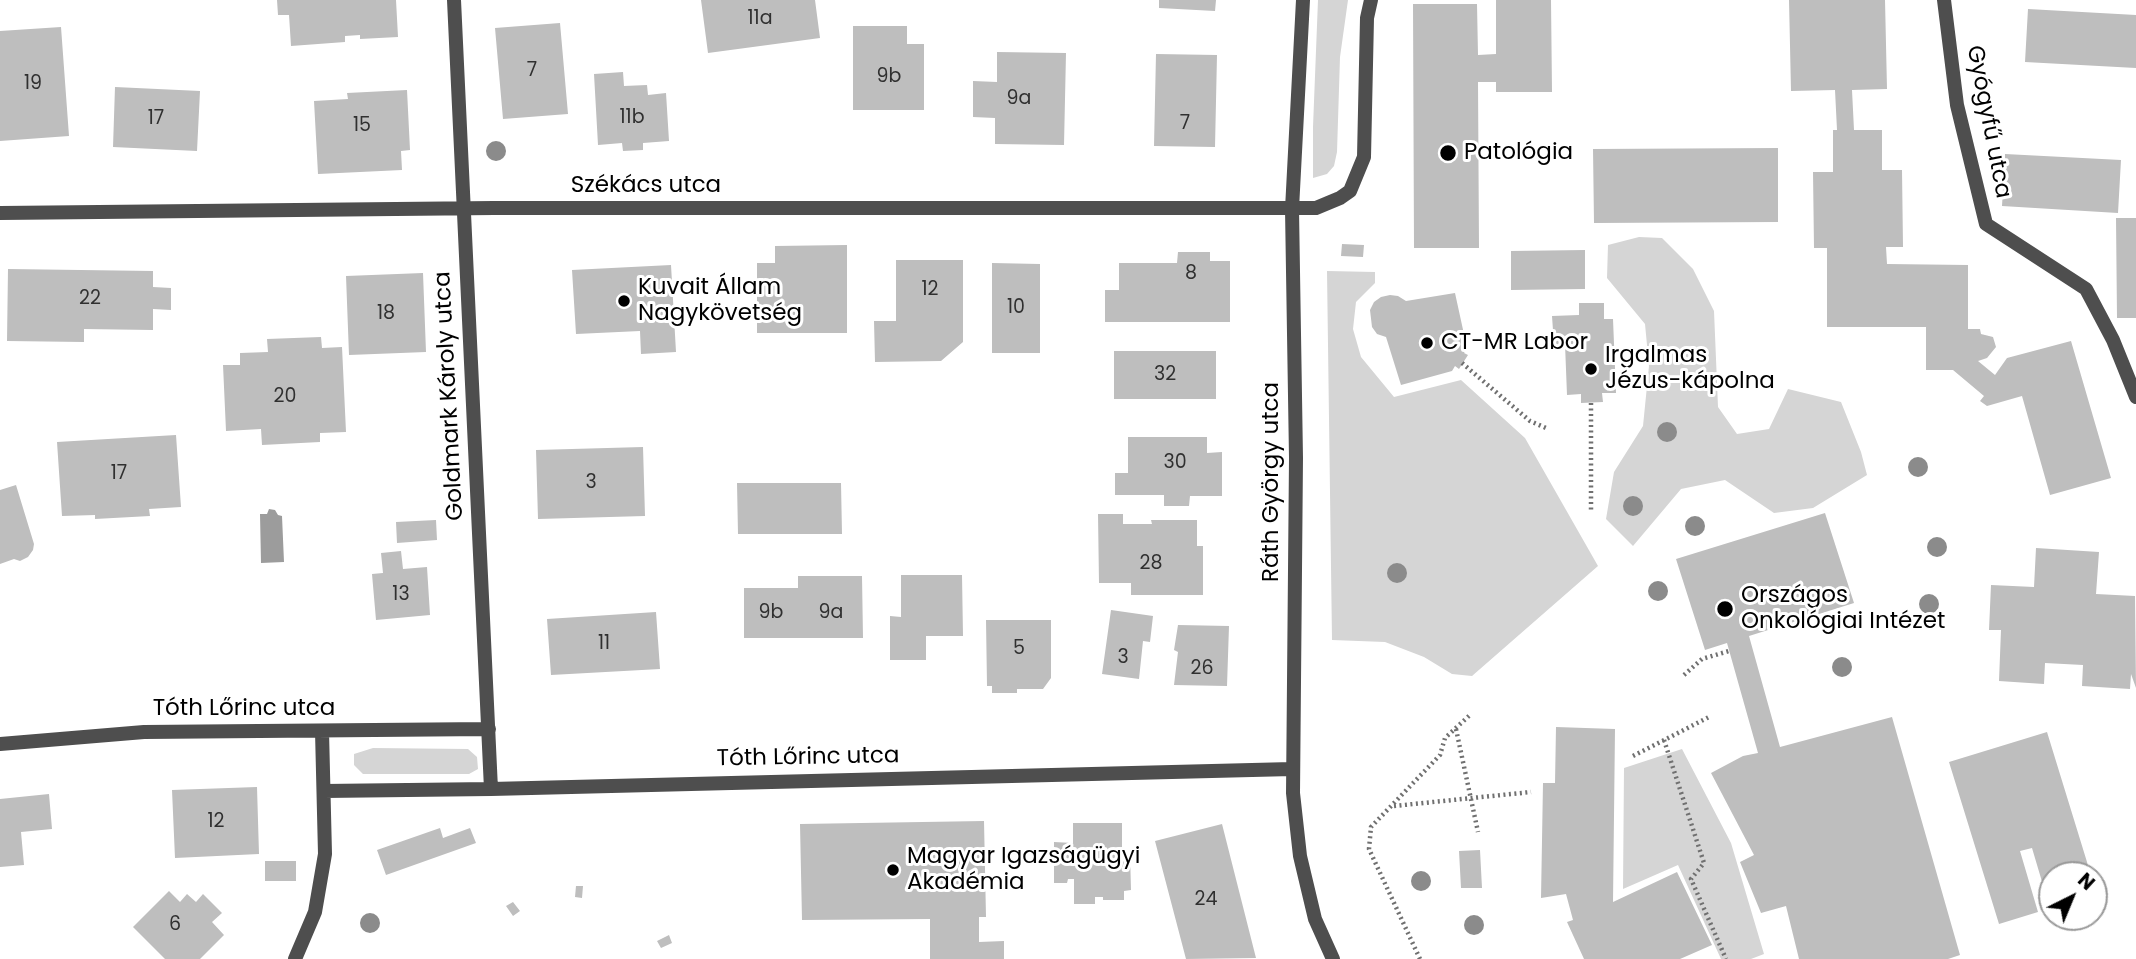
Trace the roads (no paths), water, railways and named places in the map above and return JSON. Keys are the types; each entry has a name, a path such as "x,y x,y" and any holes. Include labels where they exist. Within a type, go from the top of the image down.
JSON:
{"street":[{"name":"Goldmark Károly utca","path":"454,0 491,789"},
{"name":"Ráth György utca","path":"1303,0 1292,209 1296,457 1292,769 1300,856 1315,919 1334,959"},
{"name":"Székács utca","path":"0,213 463,209 1317,208 1350,191 1364,157 1367,18 1371,0"},
{"name":"Gyógyfű utca","path":"1944,0 1957,105 1986,224 2086,289 2113,340 2136,397"},
{"name":"Tóth Lőrinc utca","path":"0,744 144,732 489,729"},
{"path":"295,959 315,912 324,854 322,732"},
{"name":"Tóth Lőrinc utca","path":"324,791 1292,769"}],"place":[{"name":"Patológia","path":"1448,153"},
{"name":"Kuvait Állam Nagykövetség","path":"624,301"},
{"name":"CT-MR Labor","path":"1427,343"},
{"name":"Irgalmas Jézus-kápolna","path":"1591,369"},
{"name":"Országos Onkológiai Intézet","path":"1725,609"},
{"name":"Magyar Igazságügyi Akadémia","path":"893,870"}]}
